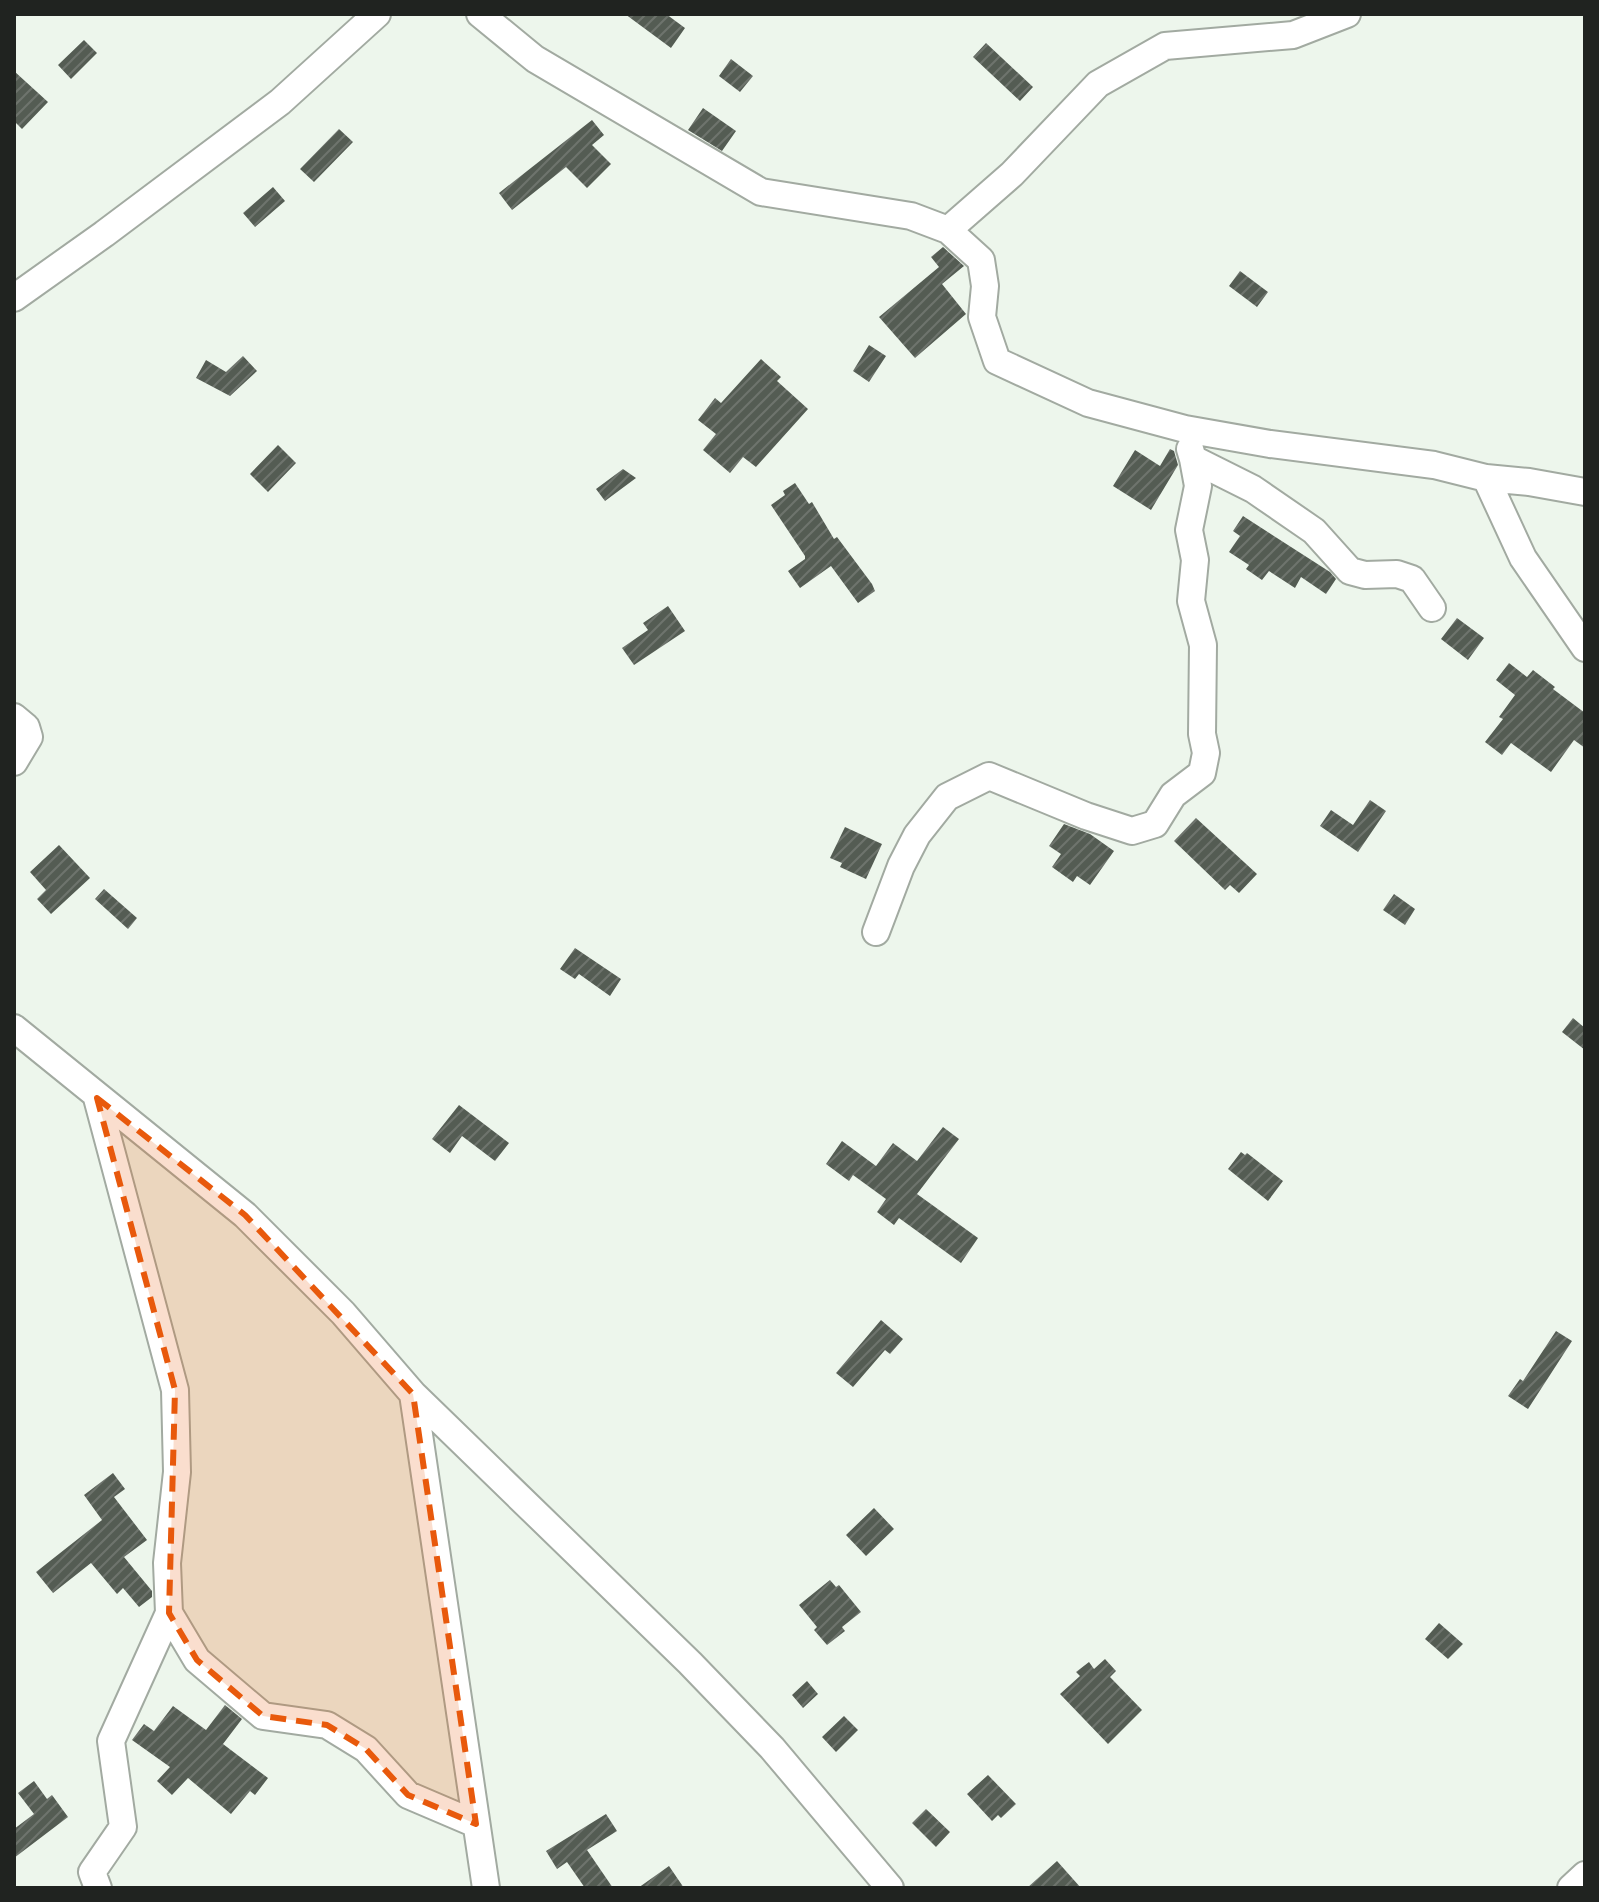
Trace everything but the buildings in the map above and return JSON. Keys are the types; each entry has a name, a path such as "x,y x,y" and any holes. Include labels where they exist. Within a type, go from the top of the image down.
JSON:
{"street":[{"path":"14,298 280,102 377,14"},
{"path":"480,14 535,59 761,192 911,216 948,230 981,260 985,286 982,317 997,361 1088,403 1185,429 1270,444 1434,465 1486,478 1585,492"},
{"path":"948,230 1012,174 1098,84 1165,46 1293,35 1347,14"},
{"path":"876,932 901,866 917,835 947,797 989,776 1086,816 1132,831 1155,824 1173,795 1202,773 1206,753 1202,734 1203,645 1191,601 1195,560 1189,530 1198,486 1185,429"},
{"path":"1193,459 1253,489 1314,531 1350,571 1365,575 1397,574 1412,579 1432,608"},
{"path":"1486,478 1523,558 1585,648"},
{"path":"14,717 26,727 29,737 14,762"},
{"path":"14,1028 245,1215 343,1313 413,1394 742,1716 890,1888"},
{"path":"97,1098 175,1390 177,1472 167,1563 169,1613 111,1741 123,1827 92,1872 98,1888"},
{"path":"413,1394 486,1888"},
{"path":"169,1613 197,1660 263,1716 327,1725 366,1749 408,1795 476,1824"},
{"path":"1571,1888 1585,1875"}],"highlighted area":[{"path":"97,1098 245,1215 413,1394 476,1824 408,1795 366,1749 327,1725 263,1716 197,1660 169,1613 175,1390"}]}
